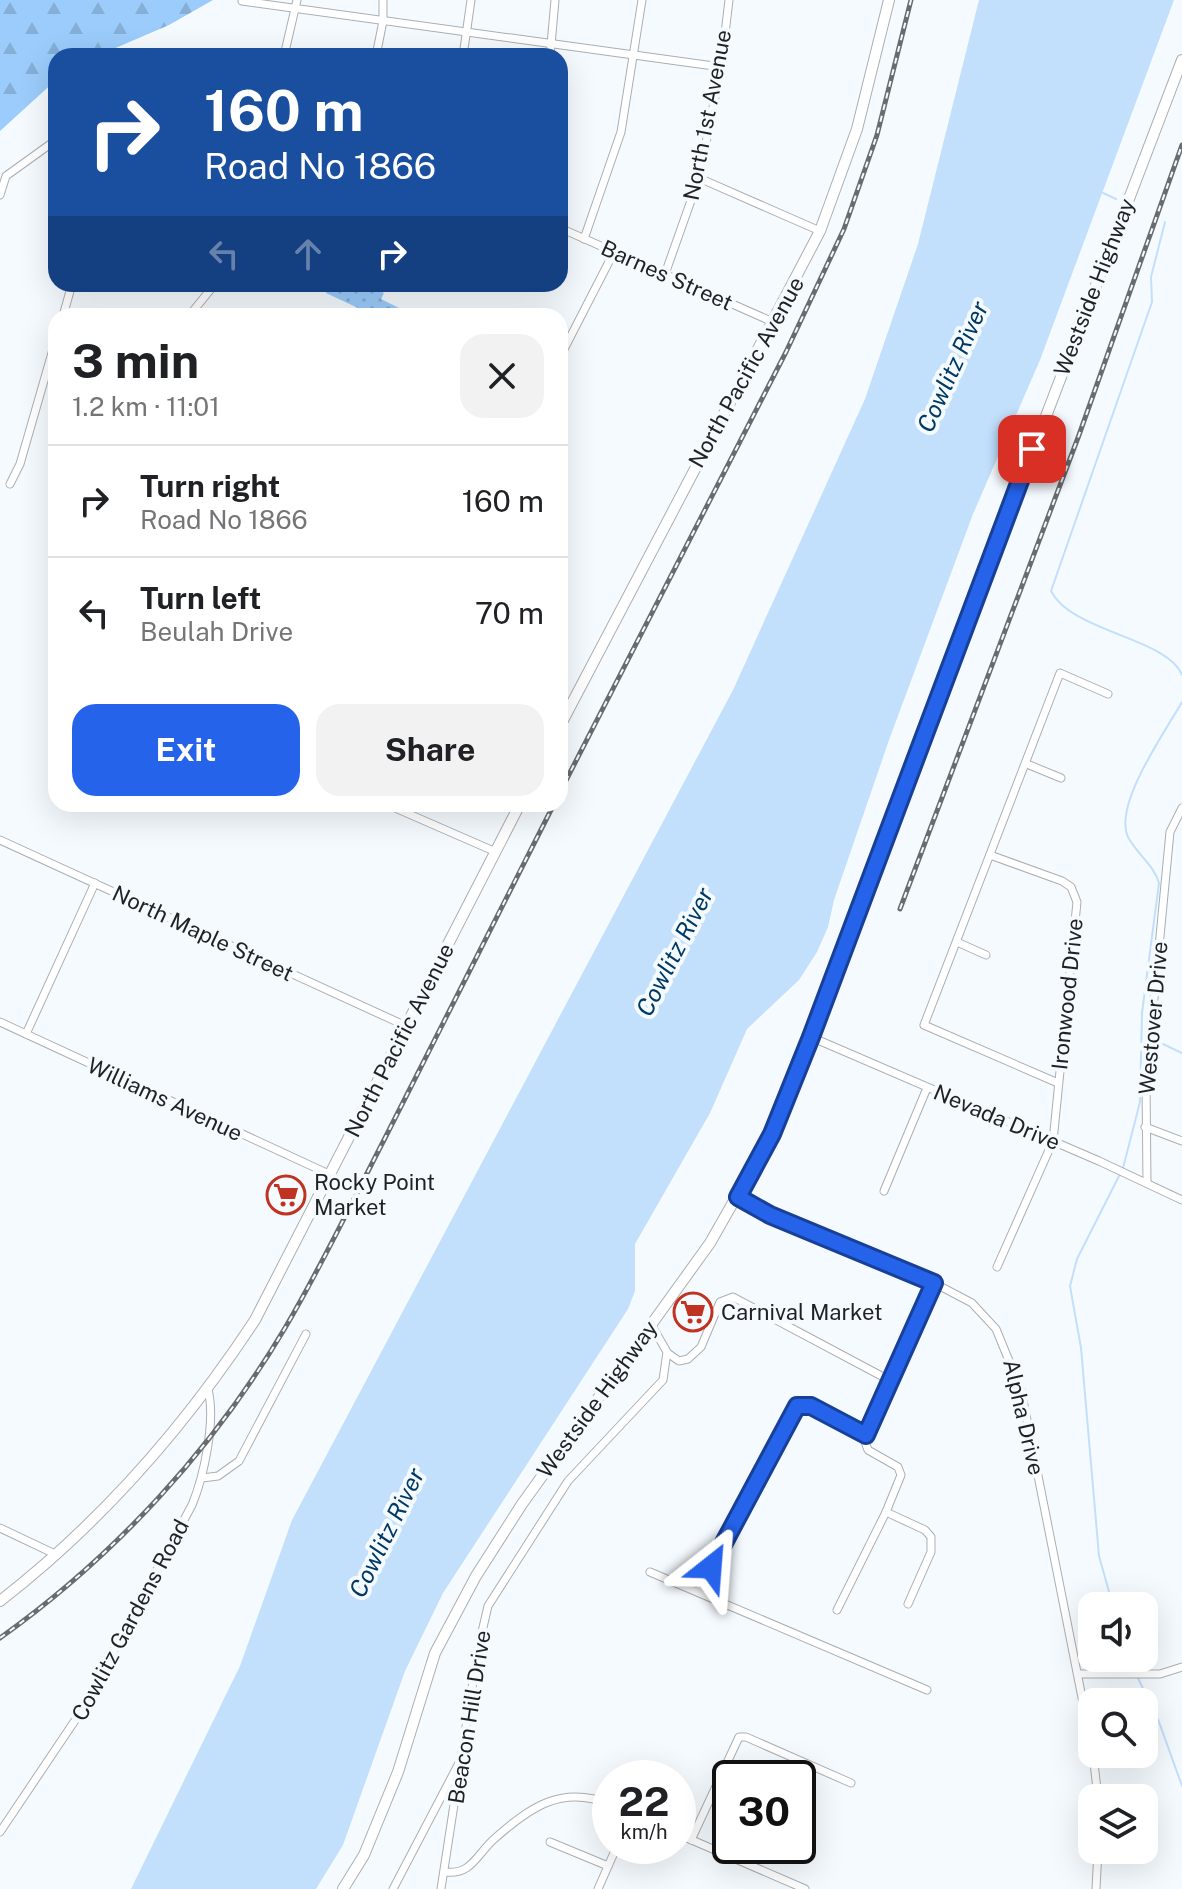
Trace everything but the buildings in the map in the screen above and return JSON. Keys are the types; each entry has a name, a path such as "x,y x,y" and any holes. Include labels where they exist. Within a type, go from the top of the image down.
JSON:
{"main road":[{"name":"North Pacific Avenue","path":"568,710 709,436 820,231 857,129 889,0"},
{"name":"Westside Highway","path":"343,1889 364,1855 398,1772 435,1653 453,1617 522,1504 738,1197 772,1134 1182,60"},
{"name":"North Pacific Avenue","path":"0,1601 57,1555 133,1481 208,1390 278,1280 516,812"}],"street":[{"path":"378,48 383,0"},
{"path":"465,48 471,0"},
{"path":"552,48 555,0"},
{"path":"584,239 621,132 642,0"},
{"name":"North 1st Avenue","path":"665,274 699,178 721,67 729,0"},
{"path":"242,1 297,4 383,21 721,67"},
{"path":"286,48 297,4"},
{"path":"0,195 6,176 48,146"},
{"path":"699,178 820,231"},
{"name":"Barnes Street","path":"568,232 773,322"},
{"path":"568,341 614,252"},
{"path":"196,308 208,292"},
{"path":"10,484 20,464 48,367"},
{"path":"1058,1083 924,1025 1060,673 1108,694"},
{"path":"1027,764 1061,778"},
{"name":"Westover Drive","path":"1147,1183 1146,1082 1170,832 1182,808"},
{"path":"404,812 496,852"},
{"name":"North Maple Street","path":"0,840 406,1026"},
{"name":"Ironwood Drive","path":"990,855 1062,881 1071,887 1077,902 1053,1141 997,1267"},
{"path":"26,1034 95,883"},
{"path":"957,942 986,955"},
{"name":"Williams Avenue","path":"0,1022 331,1175"},
{"name":"Nevada Drive","path":"811,1037 1182,1200"},
{"path":"884,1191 927,1088"},
{"path":"1145,1127 1182,1141"},
{"name":"Alpha Drive","path":"738,1197 770,1215 934,1283 972,1303 996,1329 1011,1359 1021,1390 1081,1688"},
{"path":"837,1610 901,1475 898,1467 868,1450 866,1435 934,1283"},
{"path":"651,1324 667,1352 679,1361 696,1353 720,1302 733,1297 889,1380"},
{"path":"202,1478 218,1476 239,1461 306,1334"},
{"name":"Beacon Hill Drive","path":"441,1889 483,1623 493,1597 568,1481 660,1384 667,1372 667,1352"},
{"name":"Cowlitz Gardens Road","path":"0,1832 80,1713 176,1536 202,1478 211,1414 208,1390"},
{"path":"698,1592 797,1406 811,1406 866,1435"},
{"path":"886,1512 925,1530 931,1537 931,1552 908,1604"},
{"path":"0,1528 57,1555"},
{"path":"650,1572 927,1690"},
{"path":"1078,1674 1160,1674 1182,1667"},
{"path":"696,1829 739,1737 746,1737 851,1783"},
{"path":"393,1889 463,1757"},
{"path":"445,1872 457,1873 468,1869 492,1841 560,1796 579,1794 592,1798"},
{"path":"550,1842 608,1866 598,1889"},
{"path":"696,1842 805,1889"},
{"path":"1096,1889 1097,1864"}],"green space":[{"path":"0,0 213,0 169,25 116,48 48,48 48,87 0,131"},
{"path":"382,292 381,299 399,308 358,308 326,293"}],"water":[{"name":"Cowlitz River","path":"979,0 1174,0 1040,360 973,514 889,740 817,952 799,980 747,1029 710,1113 635,1244 635,1291 628,1309 443,1593 405,1671 343,1845 316,1889 131,1889 240,1666 292,1520 733,690 865,399 918,244"}],"waterway":[{"path":"1103,193 1116,199"},
{"path":"1165,222 1151,277 1152,302 1051,591 1062,605 1078,616 1158,652 1173,662 1182,675"},
{"path":"1123,1168 1140,1102 1142,1013 1159,883 1128,837 1125,823 1134,788 1153,749 1182,702"},
{"path":"1163,1044 1182,1053"},
{"path":"1109,1592 1099,1556 1081,1348 1070,1286 1077,1259 1120,1174"},
{"path":"1137,1676 1159,1722 1182,1786"}],"railway":[{"path":"568,776 786,352 844,229 877,135 911,0"},
{"path":"900,909 1079,435 1182,145"},
{"path":"0,1638 83,1572 159,1498 194,1458 257,1373 324,1258 550,812"}],"place":[{"name":"Rocky Point Market","path":"286,1195"},
{"name":"Carnival Market","path":"693,1312"}],"route":[{"path":"711,1567 797,1406 811,1406 866,1435 934,1283 770,1215 738,1197 772,1134 811,1037 1032,449"}]}
